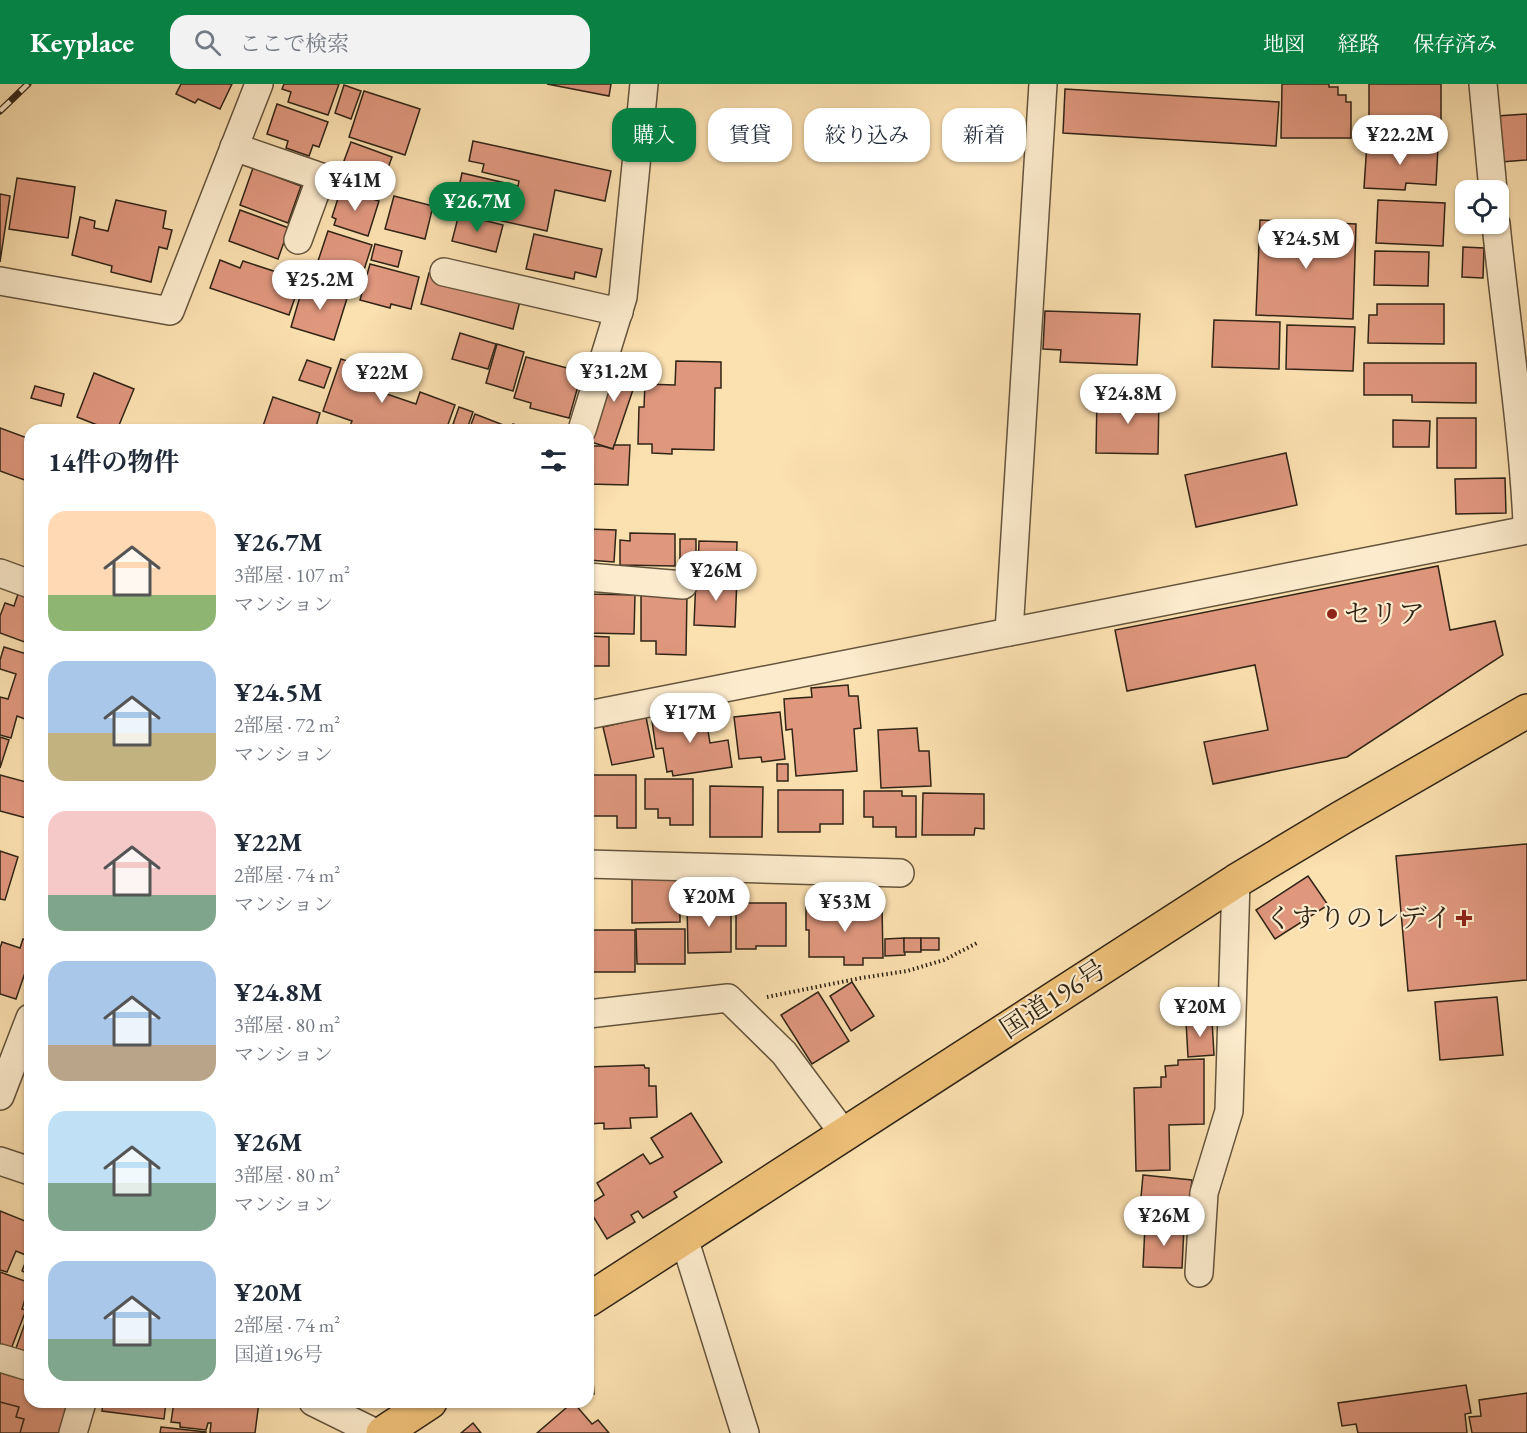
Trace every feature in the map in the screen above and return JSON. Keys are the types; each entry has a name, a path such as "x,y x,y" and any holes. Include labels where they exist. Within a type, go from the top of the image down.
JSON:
{"highway":[{"name":"国道196号","path":"594,1296 1236,881 1527,711"},
{"path":"383,1433 421,1408"}],"street":[{"path":"0,281 170,311 259,84"},
{"path":"584,424 623,297 644,84"},
{"path":"1009,632 1044,84"},
{"path":"1483,84 1492,180"},
{"path":"234,147 321,177 298,240"},
{"path":"1497,234 1503,300 1524,459 1527,522"},
{"path":"444,272 619,312"},
{"path":"594,714 1527,530"},
{"path":"0,573 24,582"},
{"path":"594,578 683,585"},
{"path":"594,864 900,873"},
{"path":"1199,1274 1204,1193 1229,1111 1236,881"},
{"path":"594,1013 728,998 784,1053 844,1134"},
{"path":"0,1096 24,1034"},
{"path":"0,1161 24,1169"},
{"path":"684,1238 745,1433"},
{"path":"0,1358 24,1365"},
{"path":"73,1433 80,1408"},
{"path":"326,1408 376,1433"}],"path":[{"path":"734,1003 907,971 944,960 979,942"}],"building":[{"path":"181,84 232,84 220,109 198,99 195,103 176,94"},
{"path":"284,84 339,84 328,115 288,102 291,92 282,89"},
{"path":"547,84 611,84 609,96"},
{"path":"1282,84 1329,84 1329,87 1338,87 1338,95 1346,95 1346,102 1351,102 1351,138 1281,138"},
{"path":"1369,84 1441,84 1441,130 1401,130 1402,138 1369,138"},
{"path":"344,85 361,91 351,119 335,113"},
{"path":"1065,89 1279,102 1276,146 1063,133"},
{"path":"364,91 420,109 405,155 349,137"},
{"path":"277,104 328,122 319,147 313,145 309,156 286,148 288,141 267,134"},
{"path":"1527,114 1527,160 1501,162 1497,116"},
{"path":"473,141 611,171 605,201 555,190 547,231 454,210 462,173 518,186 519,181 482,172 484,164 469,161"},
{"path":"351,142 392,157 379,193 353,184 357,174 341,169"},
{"path":"1367,143 1438,148 1436,185 1406,183 1405,190 1364,188"},
{"path":"253,168 301,186 288,223 240,205"},
{"path":"17,178 75,187 68,238 9,229"},
{"path":"341,189 379,201 368,236 334,225 336,219 332,217"},
{"path":"0,194 10,196 0,262"},
{"path":"394,196 433,206 425,239 385,229"},
{"path":"116,200 166,211 163,228 172,230 167,249 159,247 151,282 111,272 112,266 72,255 80,217 95,221 94,228 108,231"},
{"path":"1378,200 1445,203 1443,246 1376,243"},
{"path":"240,210 289,228 278,259 229,241"},
{"path":"459,214 503,225 496,252 452,241"},
{"path":"1260,220 1356,224 1353,319 1256,315"},
{"path":"328,231 372,245 362,276 318,261"},
{"path":"534,234 602,249 596,277 575,272 574,279 526,269"},
{"path":"375,244 402,251 398,267 371,260"},
{"path":"1463,247 1484,248 1483,278 1462,277"},
{"path":"1375,251 1429,252 1428,286 1374,285"},
{"path":"220,260 240,268 243,261 301,280 289,315 210,288"},
{"path":"370,264 419,277 411,309 391,304 390,308 360,300"},
{"path":"429,273 521,297 513,329 421,304"},
{"path":"304,283 349,292 334,340 291,327"},
{"path":"1377,304 1444,304 1444,344 1368,343 1369,315 1377,315"},
{"path":"1045,311 1140,314 1137,365 1060,362 1061,350 1043,349"},
{"path":"1214,320 1280,322 1279,369 1212,367"},
{"path":"1287,325 1355,327 1353,371 1286,369"},
{"path":"460,333 496,344 488,369 452,359"},
{"path":"497,344 524,352 513,391 486,383"},
{"path":"526,357 582,372 569,418 530,408 531,403 514,398"},
{"path":"615,357 641,366 613,449 594,443 593,424"},
{"path":"341,359 378,371 372,389 416,404 420,392 455,405 448,424 351,424 352,421 323,411"},
{"path":"307,360 331,368 324,388 299,380"},
{"path":"676,361 721,362 721,388 715,388 714,450 672,449 672,454 652,453 652,444 638,444 639,407 644,407 645,384 675,385"},
{"path":"1364,363 1476,363 1476,403 1412,402 1412,395 1364,395"},
{"path":"94,373 134,389 119,424 95,424 77,417"},
{"path":"35,386 64,394 61,406 31,398"},
{"path":"1097,396 1159,397 1158,454 1096,453"},
{"path":"273,397 320,413 317,424 264,424"},
{"path":"459,407 473,412 469,424 453,424"},
{"path":"475,414 501,424 471,424"},
{"path":"1437,418 1476,418 1476,468 1437,468"},
{"path":"1393,420 1430,421 1429,447 1393,447"},
{"path":"0,428 24,437 24,480 0,471"},
{"path":"614,445 630,445 628,485 594,484 594,446 613,449"},
{"path":"1286,453 1297,505 1196,527 1185,475"},
{"path":"1505,478 1506,513 1456,514 1455,479"},
{"path":"594,529 616,530 614,562 594,560"},
{"path":"630,533 675,534 675,566 620,565 620,540 630,541"},
{"path":"680,539 696,539 696,564 680,564"},
{"path":"699,541 737,542 736,572 698,571"},
{"path":"1438,566 1450,630 1495,621 1503,655 1347,757 1213,784 1204,742 1268,730 1255,665 1127,691 1115,630"},
{"path":"696,577 737,578 735,627 694,625"},
{"path":"19,591 24,593 24,642 0,633 0,616 5,603 14,606"},
{"path":"641,592 687,593 686,655 656,654 656,641 641,641"},
{"path":"594,594 635,595 634,634 594,633"},
{"path":"594,636 609,637 609,666 594,666"},
{"path":"4,647 24,653 24,719 17,716 11,738 0,735 0,697 8,699 16,674 0,669"},
{"path":"848,685 849,696 858,696 861,728 854,729 857,771 796,776 792,729 786,730 784,699 812,697 811,688"},
{"path":"704,706 710,743 728,740 732,767 673,776 672,771 667,772 663,748 656,749 652,721 678,717 678,710"},
{"path":"780,712 785,759 762,762 761,757 739,759 734,717"},
{"path":"646,717 654,757 612,765 603,727"},
{"path":"917,728 919,751 929,751 931,786 881,788 878,730"},
{"path":"0,737 9,740 0,768"},
{"path":"777,764 788,764 788,781 777,781"},
{"path":"0,775 24,781 24,817 0,811"},
{"path":"594,775 636,775 636,828 617,828 617,816 594,816"},
{"path":"645,779 693,779 693,825 670,825 670,818 658,818 658,809 645,809"},
{"path":"710,786 763,787 762,837 710,837"},
{"path":"778,790 843,790 843,824 820,824 820,832 778,832"},
{"path":"864,791 902,791 902,796 916,796 916,837 896,837 896,827 873,827 873,817 864,817"},
{"path":"923,793 984,794 984,829 975,828 974,835 922,835"},
{"name":"くすりのレデイ","path":"1527,844 1527,980 1408,991 1396,856"},
{"path":"0,851 18,857 5,900 0,899"},
{"path":"1308,876 1328,905 1275,939 1256,910"},
{"path":"632,879 676,879 680,922 632,923"},
{"path":"687,903 731,903 731,952 688,953"},
{"path":"736,903 786,903 786,946 736,949"},
{"path":"806,906 882,906 883,958 863,958 863,965 844,965 844,957 809,957"},
{"path":"636,929 685,929 685,964 637,964"},
{"path":"594,930 635,930 635,972 594,972"},
{"path":"904,938 905,955 885,956 885,939"},
{"path":"904,938 921,938 921,952 904,952"},
{"path":"921,938 939,938 939,950 921,950"},
{"path":"24,939 24,976 16,999 0,994 0,948 2,942 20,948"},
{"path":"852,982 874,1016 851,1031 830,996"},
{"path":"818,992 849,1041 812,1064 781,1015"},
{"path":"1497,997 1503,1055 1440,1060 1435,1002"},
{"path":"1212,1020 1214,1055 1188,1057 1186,1022"},
{"path":"1204,1059 1204,1124 1169,1125 1170,1170 1136,1171 1134,1088 1161,1087 1161,1077 1166,1077 1165,1066 1178,1065 1178,1060"},
{"path":"644,1065 645,1068 649,1068 649,1086 656,1086 657,1117 630,1118 631,1128 604,1129 604,1123 594,1124 594,1067"},
{"path":"691,1113 722,1162 674,1192 677,1197 643,1218 638,1211 631,1215 635,1222 607,1239 594,1218 594,1201 604,1195 597,1183 643,1154 650,1164 663,1157 651,1138"},
{"path":"1143,1175 1192,1180 1188,1213 1140,1208"},
{"path":"0,1211 24,1221 24,1254 16,1251 7,1272 0,1270"},
{"path":"1145,1226 1184,1227 1182,1268 1143,1267"},
{"path":"0,1272 24,1281 22,1309 24,1315 11,1349 0,1345"},
{"path":"24,1326 24,1354 15,1351"},
{"path":"0,1363 24,1370 24,1408 72,1408 64,1433 0,1433"},
{"path":"1466,1385 1471,1413 1465,1414 1467,1433 1358,1433 1356,1424 1342,1426 1338,1403"},
{"path":"1527,1393 1527,1433 1472,1433 1469,1417 1481,1416 1479,1400"},
{"path":"0,1402 19,1407 16,1417 24,1419 20,1433 0,1433"},
{"path":"102,1408 165,1408 164,1419 102,1411"},
{"path":"173,1408 258,1408 255,1433 210,1433 211,1423 208,1423 206,1430 180,1427 180,1423 171,1422"},
{"path":"566,1408 578,1408 592,1424 598,1420 609,1433 537,1433"},
{"path":"473,1423 481,1433 461,1433"},
{"path":"161,1427 206,1432 206,1433 160,1433"}],"railway":[{"path":"0,111 28,84"}],"place":[{"name":"セリア","path":"1332,614"},
{"name":"くすりのレデイ","path":"1464,918"}]}
